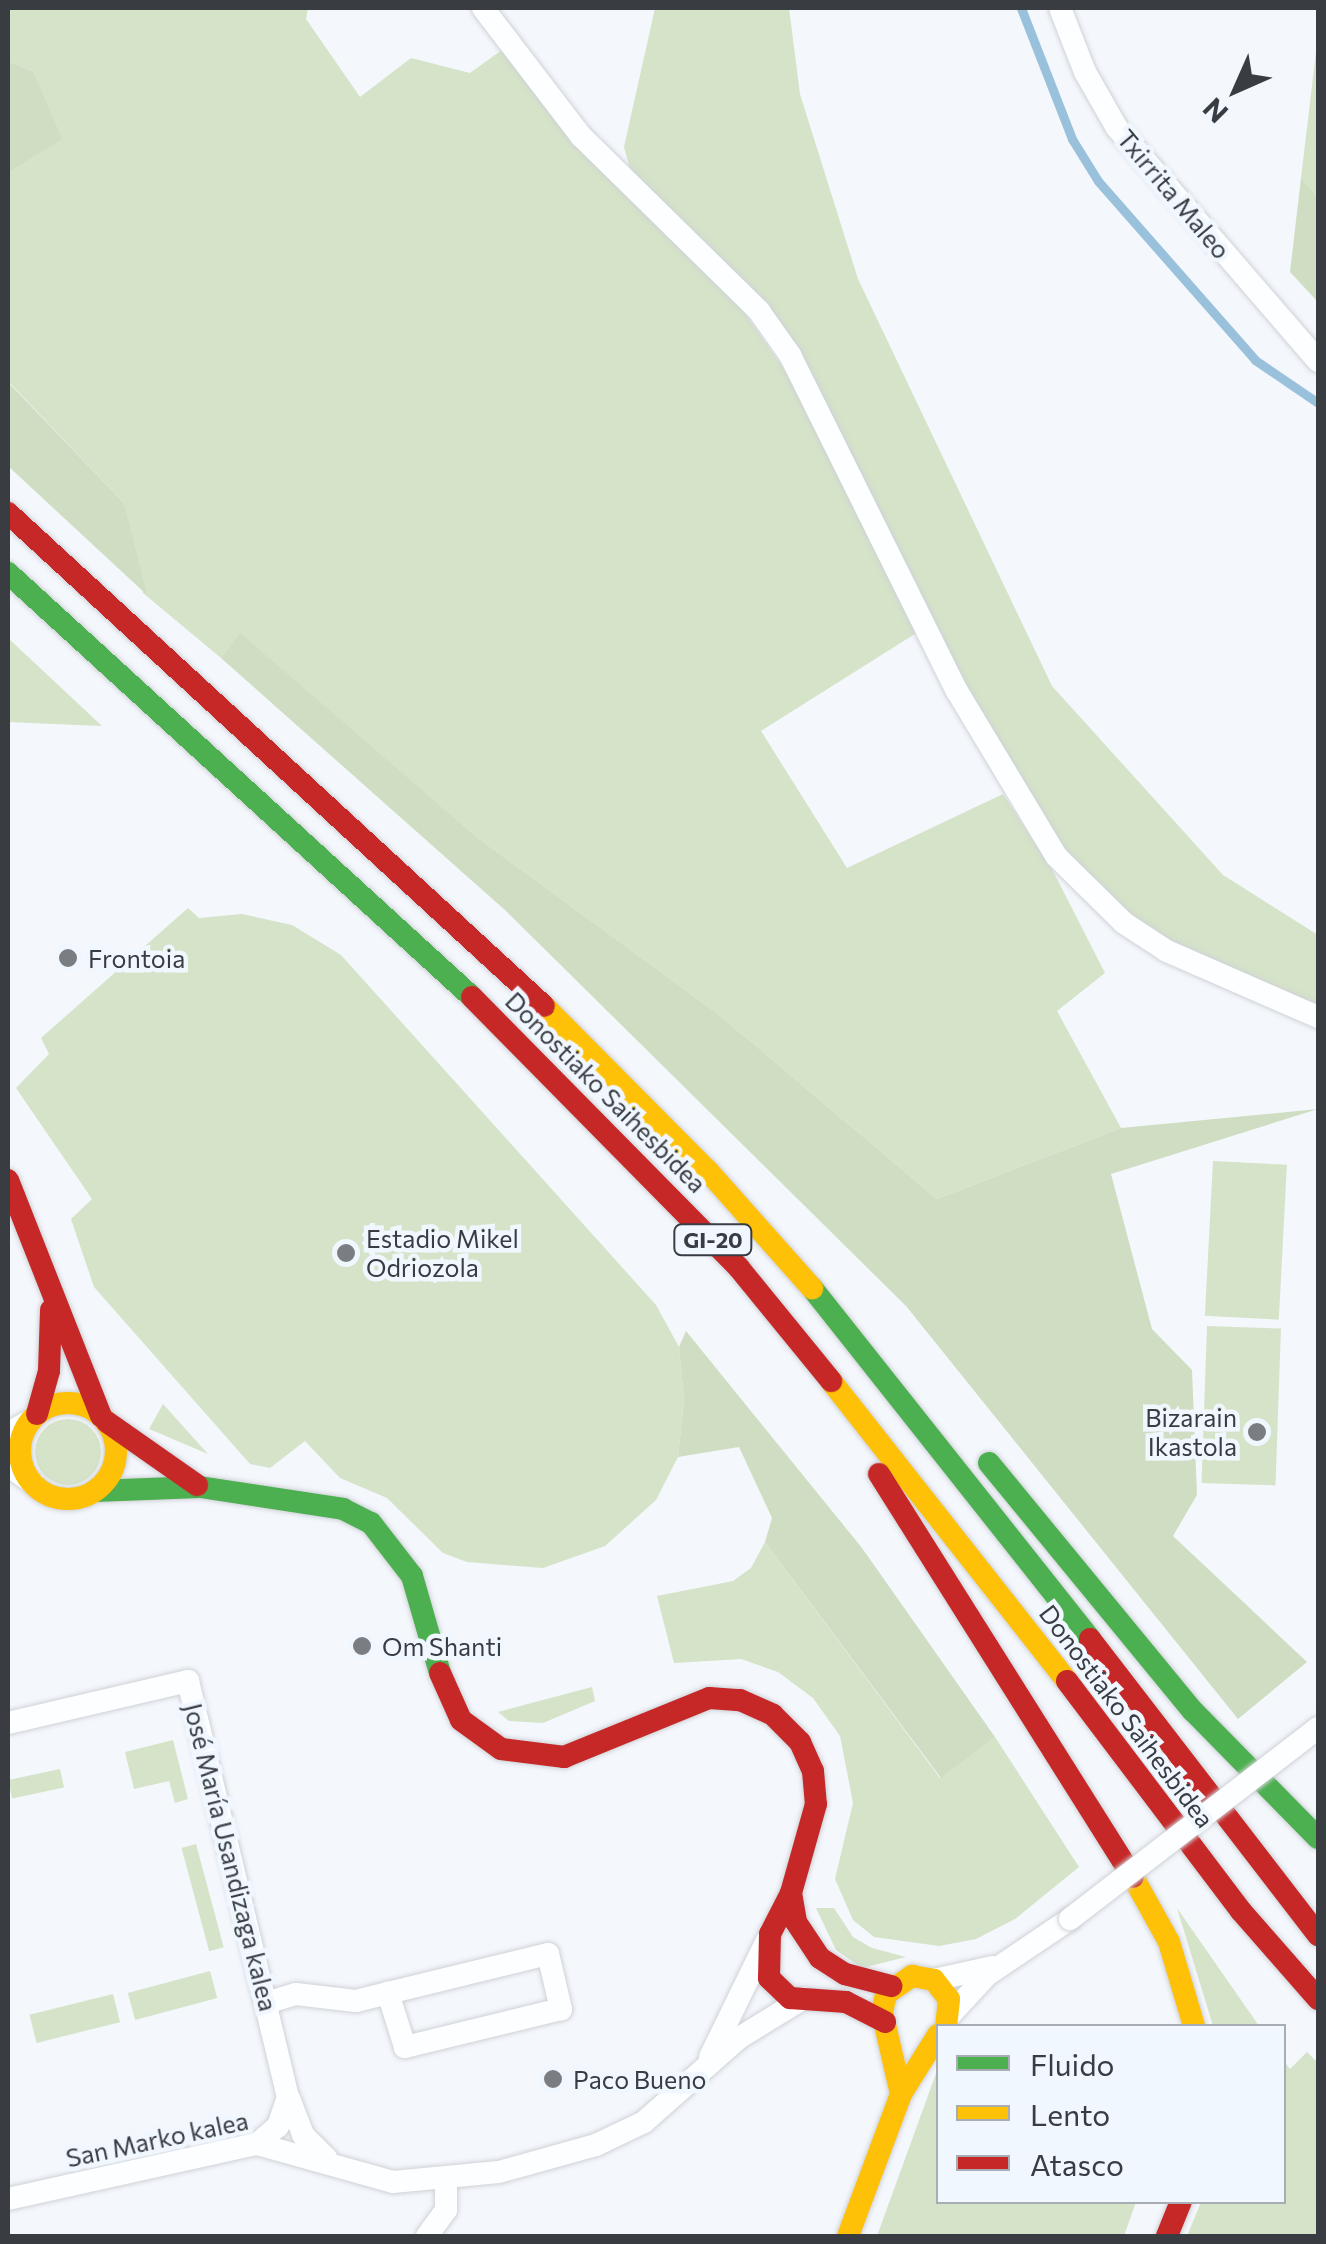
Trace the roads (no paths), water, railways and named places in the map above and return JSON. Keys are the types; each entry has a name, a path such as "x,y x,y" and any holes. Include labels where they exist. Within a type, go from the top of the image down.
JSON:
{"main road":[{"name":"Donostiako Saihesbidea","path":"8,512 504,966 792,1263 946,1451 1318,1935"},
{"name":"Donostiako Saihesbidea","path":"8,574 541,1064 701,1227 829,1375 1221,1885 1318,1999"},
{"path":"8,1180 117,1448 115,1465 95,1491"},
{"path":"792,1263 863,1313"},
{"path":"45,1271 53,1345 34,1418 20,1445 33,1483 64,1498 95,1491 200,1487 342,1509 371,1523 412,1576 446,1696 461,1720 501,1749 564,1757 709,1698 740,1700 773,1715 800,1742 813,1771 816,1804 791,1893 770,1934 769,1978 782,1993 800,2000 846,2002 915,2043 936,2032"},
{"path":"829,1375 851,1431 1148,1901 1169,1942 1193,2024"},
{"path":"34,1418 62,1403 104,1419 200,1487"},
{"path":"968,1437 1193,1711 1318,1838"},
{"path":"791,1893 811,1948 858,1980 891,1986 912,1976 934,1980 949,1998 943,2024"},
{"path":"891,1986 883,2003 900,2094"},
{"path":"848,2236 900,2094 936,2038"},
{"path":"1168,2236 1180,2204"}],"street":[{"path":"483,8 581,136 759,311 790,355 957,690 1056,856 1124,923 1167,950 1318,1017"},
{"name":"Txirrita Maleo","path":"1060,8 1118,128 1318,361"},
{"path":"8,1433 34,1418"},
{"path":"8,1466 33,1483"},
{"name":"José María Usandizaga kalea","path":"8,1723 188,1681 288,2097 303,2135 342,2167"},
{"path":"947,2024 1006,1961 1070,1919 1318,1728"},
{"name":"San Marko kalea","path":"704,2070 770,1934"},
{"path":"266,2002 296,1994 356,2001 388,1993 548,1954 562,2009 405,2048 388,1993"},
{"path":"934,1980 1006,1961"},
{"name":"San Marko kalea","path":"8,2199 257,2144 393,2182 446,2181 550,2160 621,2134 666,2106 748,2030 800,2000 858,1980"},
{"path":"257,2144 278,2126 288,2097"},
{"path":"427,2236 446,2210 446,2181"}],"waterway":[{"path":"1021,8 1072,139 1098,181 1255,360 1318,403"}],"place":[{"name":"Frontoia","path":"68,958"},
{"name":"Estadio Mikel Odriozola","path":"346,1253"},
{"name":"Bizarain Ikastola","path":"1257,1432"},
{"name":"Om Shanti","path":"362,1646"},
{"name":"Paco Bueno","path":"553,2079"}]}
